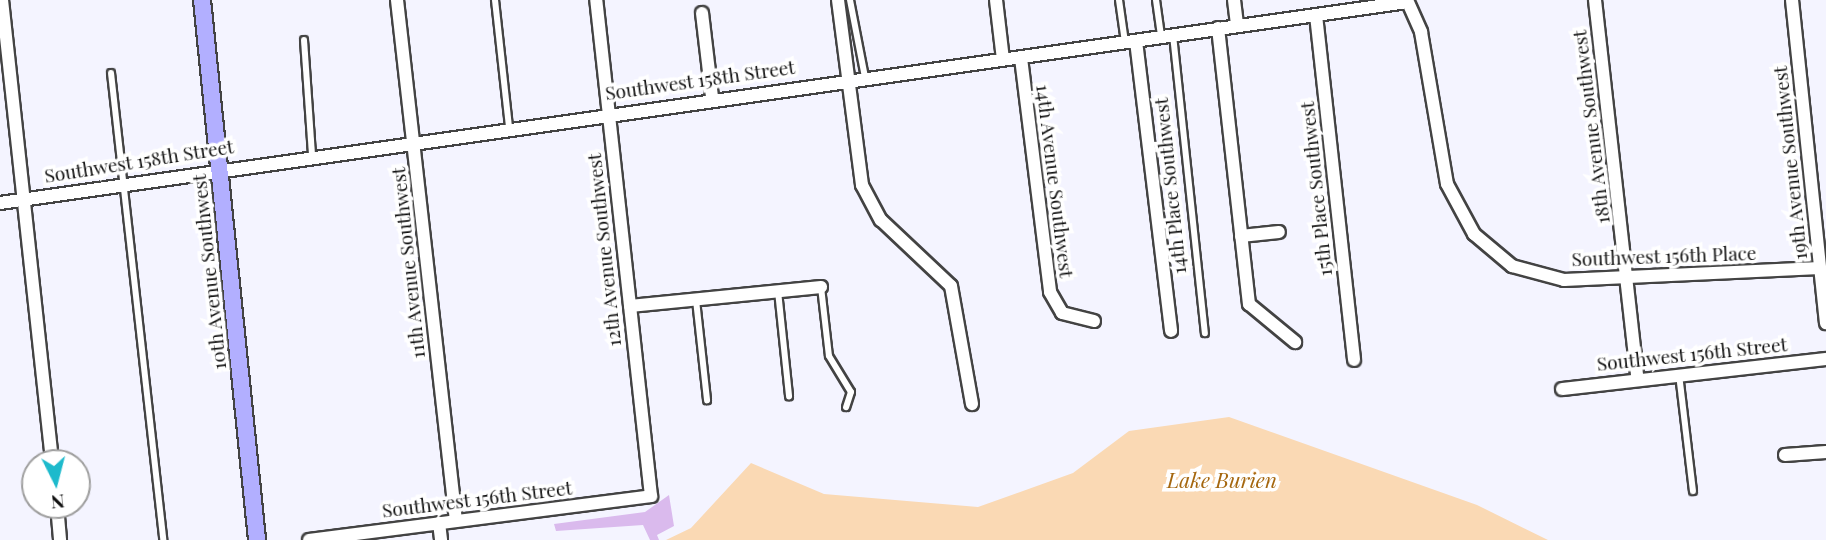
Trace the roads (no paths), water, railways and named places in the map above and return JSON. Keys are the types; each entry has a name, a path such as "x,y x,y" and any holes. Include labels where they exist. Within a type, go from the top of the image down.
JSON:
{"street":[{"path":"2,0 51,449"},
{"name":"10th Avenue Southwest","path":"202,0 257,540"},
{"name":"11th Avenue Southwest","path":"397,0 456,521"},
{"name":"12th Avenue Southwest","path":"596,0 651,496"},
{"path":"838,0 862,185 881,220 951,286 972,404"},
{"path":"996,0 1003,60"},
{"path":"1234,0 1237,25"},
{"name":"18th Avenue Southwest","path":"1595,0 1637,376"},
{"name":"19th Avenue Southwest","path":"1792,0 1826,323"},
{"name":"Southwest 158th Street","path":"0,202 219,167 712,97 1021,58 1407,1"},
{"name":"Southwest 156th Place","path":"1407,1 1424,51 1440,164 1474,234 1491,251 1533,274 1628,279 1820,268"},
{"path":"702,13 712,97"},
{"name":"15th Place Southwest","path":"1316,15 1354,360"},
{"path":"1218,28 1249,304 1295,342"},
{"name":"14th Place Southwest","path":"1131,41 1171,331"},
{"name":"14th Avenue Southwest","path":"1021,58 1050,292 1062,313 1094,321"},
{"path":"1241,236 1279,232"},
{"path":"630,306 821,287"},
{"name":"Southwest 156th Street","path":"1562,389 1637,376 1826,359"},
{"path":"1785,455 1826,452"},
{"name":"Southwest 156th Street","path":"309,540 651,496"},
{"path":"58,519 60,540"},
{"path":"439,523 441,540"}],"lane":[{"path":"495,0 509,126"},
{"path":"850,0 865,77"},
{"path":"1119,0 1131,41"},
{"name":"14th Place Southwest","path":"1156,0 1167,36 1205,333"},
{"path":"304,40 312,154"},
{"path":"111,73 121,183 163,540"},
{"path":"821,287 829,356 851,392 846,407"},
{"path":"778,291 789,396"},
{"path":"696,300 707,400"},
{"path":"1679,372 1693,491"}],"water":[{"name":"Lake Burien","path":"1229,417 1477,505 1548,540 666,540 691,528 751,463 824,494 978,507 1073,473 1129,431"}]}
